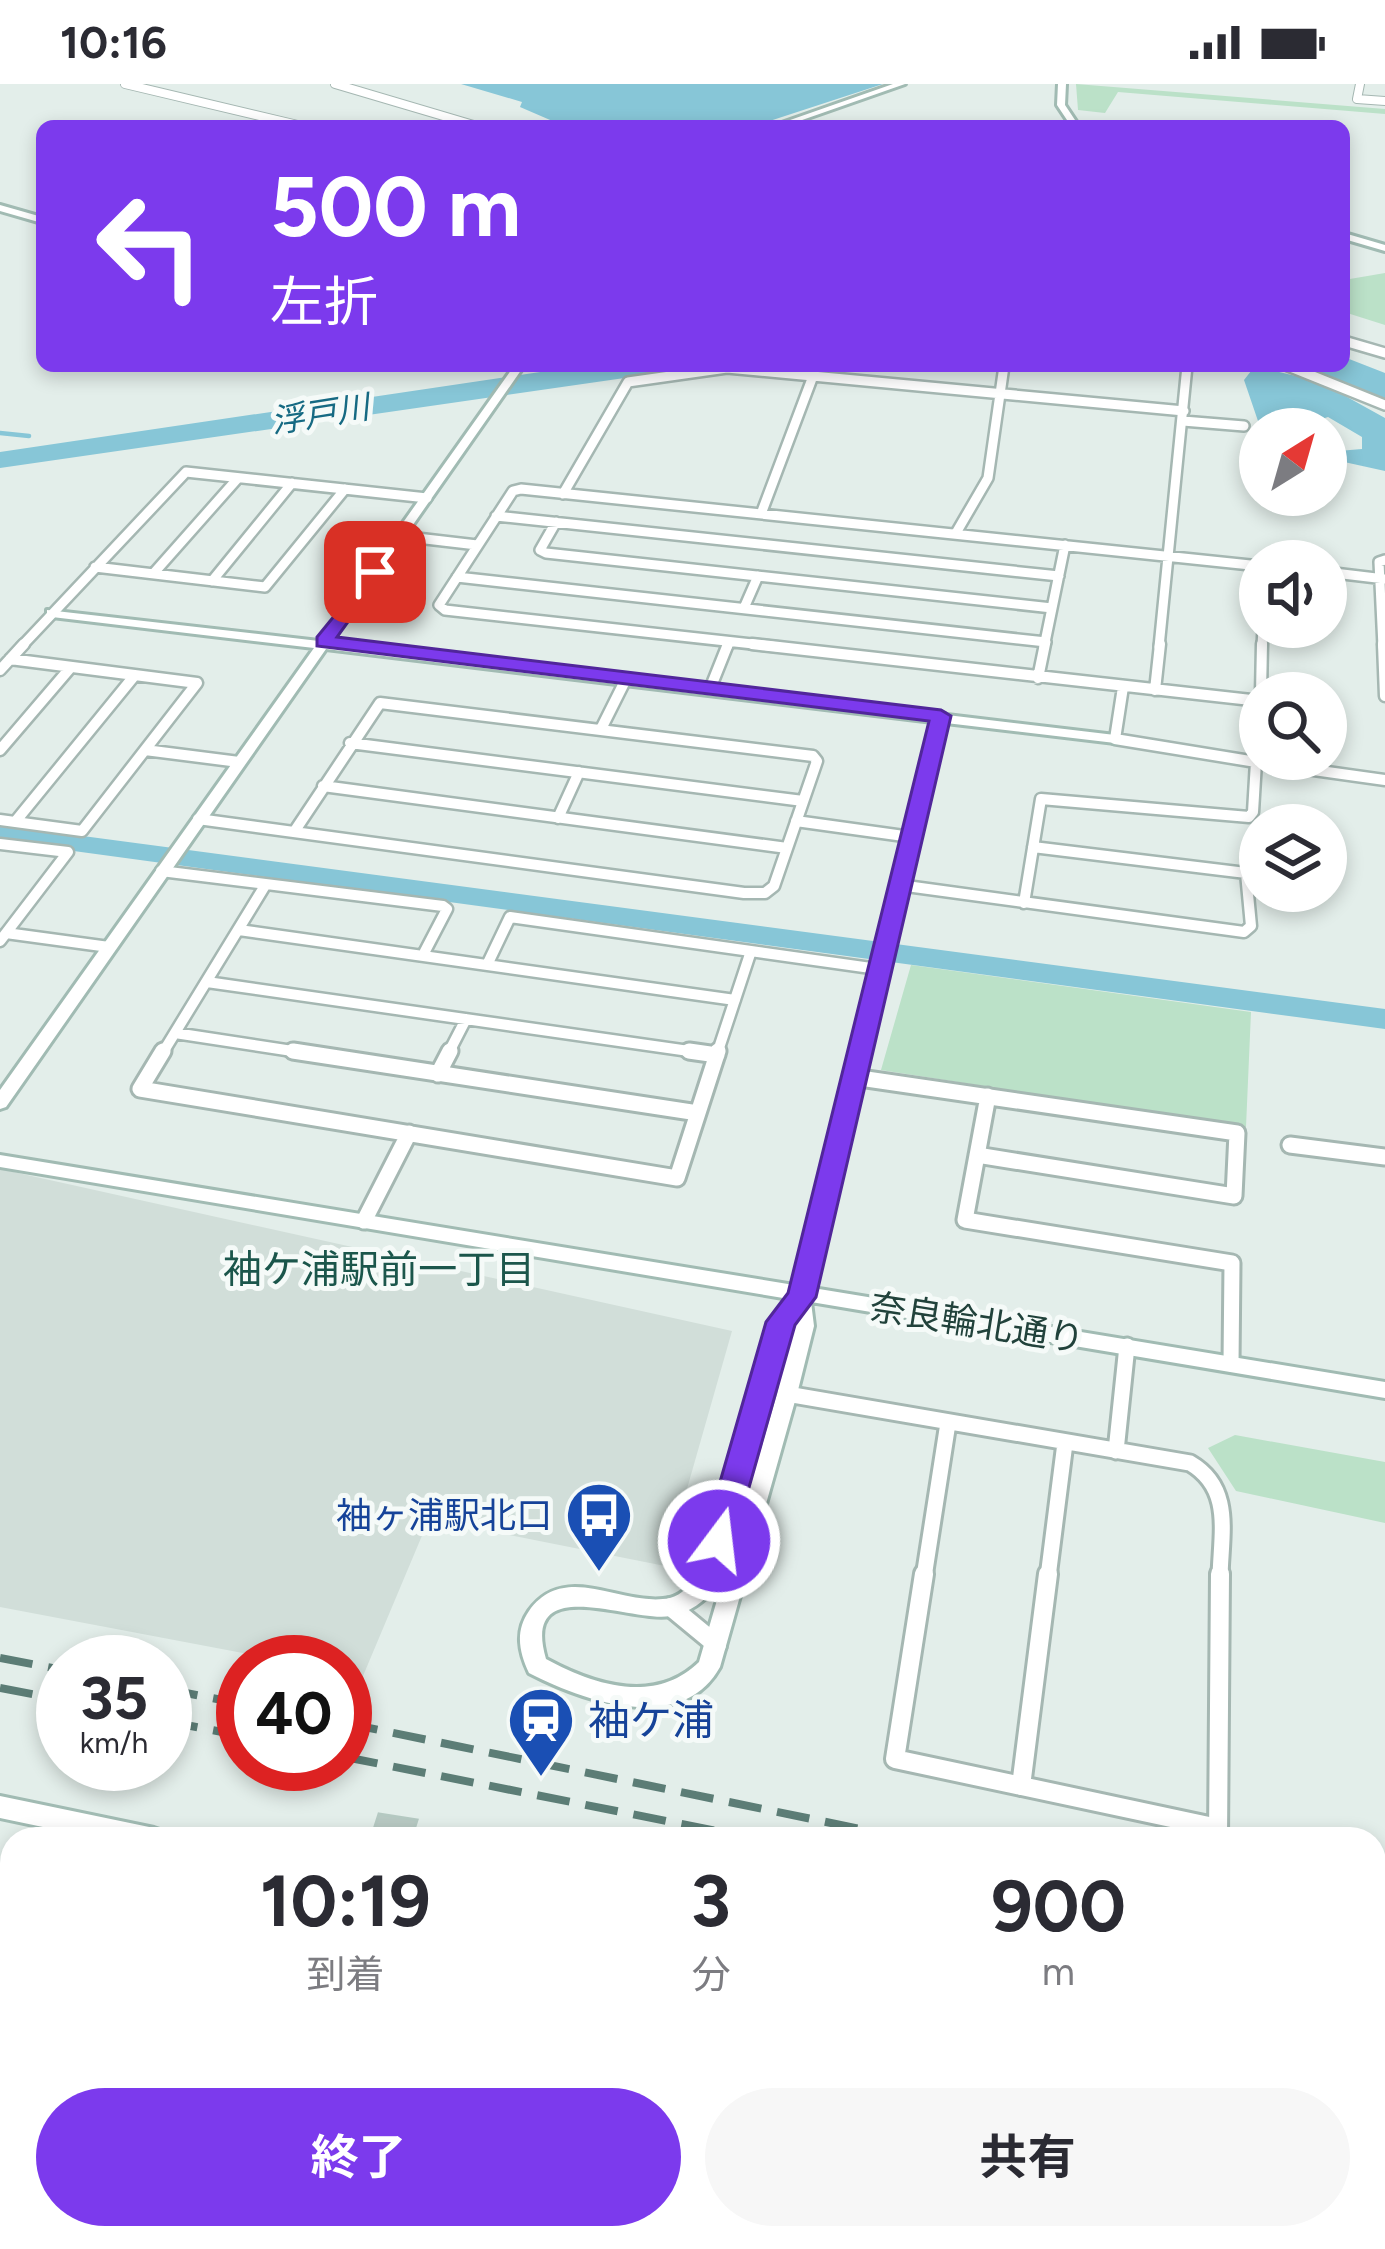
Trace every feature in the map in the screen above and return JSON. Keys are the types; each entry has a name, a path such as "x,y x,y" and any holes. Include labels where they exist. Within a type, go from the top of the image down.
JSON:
{"street":[{"path":"125,84 277,120"},
{"path":"335,84 457,120"},
{"path":"797,120 901,84"},
{"path":"797,120 918,84"},
{"path":"1062,84 1061,105 1071,120"},
{"path":"1360,84 1357,99 1385,101"},
{"path":"0,208 36,218"},
{"path":"1350,238 1385,248"},
{"path":"1350,343 1385,353"},
{"path":"0,1103 514,372"},
{"path":"563,494 628,382 699,372"},
{"path":"770,372 997,392 1239,425"},
{"path":"956,533 988,478 1002,372"},
{"path":"1155,689 1187,372"},
{"path":"1303,372 1385,405"},
{"path":"760,514 813,376"},
{"path":"0,670 180,475 427,498"},
{"path":"153,574 238,478"},
{"path":"212,581 292,483"},
{"path":"95,567 266,587 345,489"},
{"path":"1239,564 513,491 439,605 445,610 1038,678 1239,695"},
{"path":"496,516 1059,576"},
{"path":"770,545 783,516"},
{"path":"556,522 540,550 546,553 1052,608"},
{"path":"400,536 477,545"},
{"path":"1038,678 1065,545"},
{"path":"1385,560 1378,562 1383,578 1385,696"},
{"path":"1347,574 1383,578"},
{"path":"744,608 758,576"},
{"path":"457,577 1046,642"},
{"path":"52,613 941,716 1239,759"},
{"path":"710,689 729,642"},
{"path":"0,820 82,831 197,683 10,659"},
{"path":"0,750 71,667"},
{"path":"15,822 135,675"},
{"path":"601,730 626,679"},
{"path":"1115,739 1123,687"},
{"path":"198,819 744,893 765,893 774,886 817,761 813,756 380,703 294,832"},
{"path":"801,1297 781,1322 709,1580 693,1598 670,1607 572,1594 539,1613 531,1630 537,1666 553,1675 646,1698 686,1691 709,1667 787,1394 803,1326 801,1297 941,716"},
{"path":"350,743 803,801"},
{"path":"145,750 239,762"},
{"path":"559,818 579,772"},
{"path":"1347,775 1385,780"},
{"path":"1024,903 1041,799 1050,796 1249,817 1254,780"},
{"path":"323,786 787,848"},
{"path":"796,821 911,837"},
{"path":"0,844 68,852 3,937"},
{"path":"899,885 1244,932 1251,926 1250,877 1246,873 1034,847"},
{"path":"164,867 443,906 447,909 424,955"},
{"path":"266,884 140,1089 676,1178 751,951"},
{"path":"488,965 510,916 878,969"},
{"path":"239,930 735,1000"},
{"path":"3,937 109,947"},
{"path":"207,982 717,1054"},
{"path":"439,1074 466,1019"},
{"path":"175,1033 698,1114"},
{"path":"853,1077 1238,1132 1234,1196 977,1155"},
{"path":"988,1096 964,1220 1232,1263 1232,1364"},
{"path":"364,1221 409,1133"},
{"path":"1290,1145 1385,1157"},
{"name":"奈良輪北通り","path":"0,1162 1385,1390"},
{"path":"1115,1451 1127,1346"},
{"path":"787,1394 1190,1463 1210,1475 1221,1492 1218,1827"},
{"path":"948,1423 896,1760 1193,1827"},
{"path":"1021,1786 1065,1443"},
{"path":"670,1607 717,1645"},
{"path":"0,1808 78,1827"}],"shaded area":[{"path":"0,1169 732,1331 665,1566 429,1519 372,1655 372,1635 216,1635 216,1648 192,1643 192,1635 148,1635 0,1607"}],"green space":[{"path":"1076,84 1385,109 1385,114 1118,92 1105,113 1078,110"},
{"path":"1385,273 1385,325 1350,314 1350,279"},
{"path":"911,965 1251,1012 1246,1127 881,1070"},
{"path":"1235,1435 1385,1462 1385,1523 1236,1491 1208,1448"}],"water":[{"path":"461,84 883,84 772,120 550,120 520,107 522,102"},
{"path":"1350,359 1385,373 1385,402 1311,372 1350,372"},
{"name":"浮戸川","path":"540,372 666,372 0,468 0,452"},
{"path":"1250,372 1279,372 1320,382 1385,418 1385,471 1347,463 1347,450 1362,449 1362,437 1347,428 1347,408 1254,408 1244,380"}],"building":[{"path":"379,1814 417,1820 415,1827 375,1827"}],"waterway":[{"path":"0,433 29,436"},
{"path":"0,833 1385,1019"}],"railway":[{"path":"0,1658 36,1665"},
{"path":"0,1688 36,1695"},
{"path":"192,1694 216,1699"},
{"path":"192,1726 216,1731"},
{"path":"372,1729 851,1827"},
{"path":"372,1762 697,1827"}],"place":[{"name":"袖ヶ浦駅北口","path":"599,1574"},
{"name":"袖ケ浦","path":"541,1779"}],"district":[{"name":"袖ケ浦駅前一丁目","path":"379,1269"}],"route":[{"path":"375,572 324,642 941,716 801,1297 781,1322 719,1541"}]}
